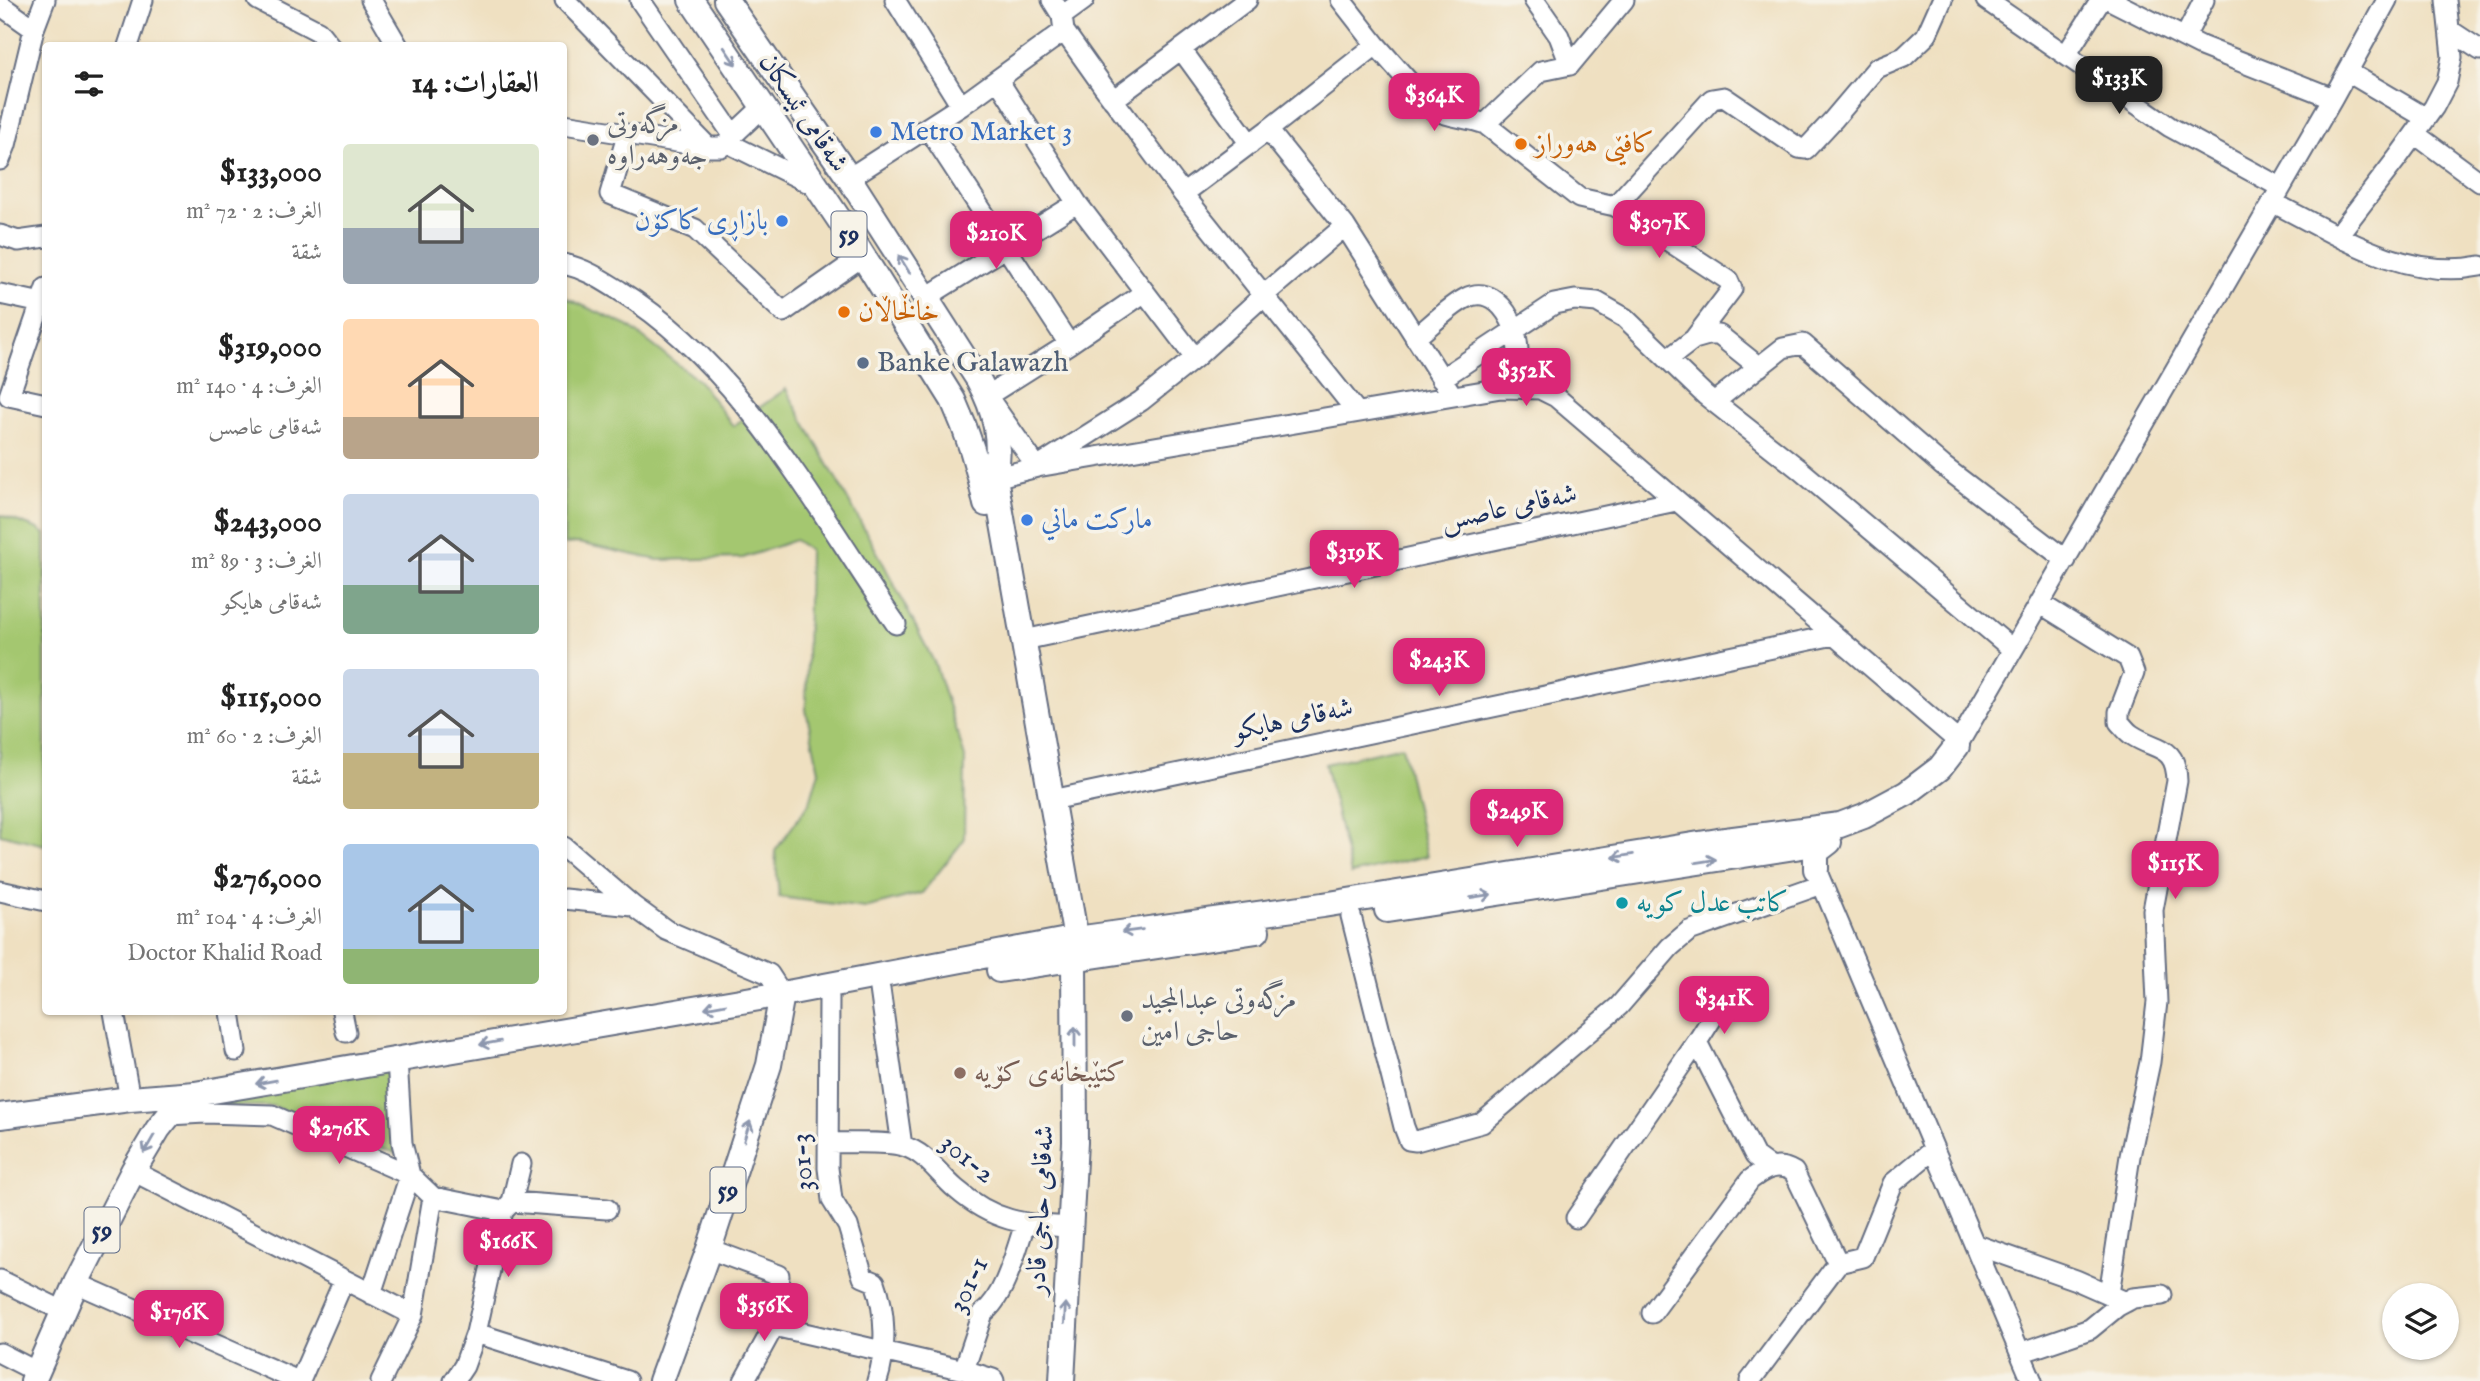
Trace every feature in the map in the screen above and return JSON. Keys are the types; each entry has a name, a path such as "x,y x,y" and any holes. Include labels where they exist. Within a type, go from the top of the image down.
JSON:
{"main road":[{"name":"شەقامی ئیسکان","path":"691,0 915,336 960,414 988,479"},
{"name":"شەقامی ئیسکان","path":"726,0 849,177 987,396 998,433 999,454 988,479"},
{"path":"960,414 987,396"},
{"name":"59","path":"988,479 1024,640 1052,800 1071,946"},
{"name":"59","path":"988,479 1071,946"},
{"path":"1071,946 1350,916 1810,851 1840,825 1892,802 1940,768 1958,744"},
{"path":"1071,946 1437,884 1810,851"},
{"name":"59","path":"782,1000 880,989 1071,946"},
{"name":"59","path":"35,1376 76,1283 133,1171 169,1115 195,1094 397,1059 782,1000 1071,946"},
{"name":"شەقامی حاجی قادر","path":"1062,1381 1075,1142 1071,946"},
{"name":"59","path":"661,1381 709,1249 769,1065 782,1000"},
{"path":"0,1116 130,1099 195,1094"}],"street":[{"path":"0,160 34,29 45,0"},
{"path":"129,42 143,0"},
{"path":"258,0 318,31 327,42"},
{"path":"371,0 396,42"},
{"path":"565,0 708,147"},
{"path":"640,0 731,139 818,188"},
{"path":"895,0 961,106"},
{"path":"849,177 998,80 1059,16 1084,0"},
{"path":"1113,100 1247,0"},
{"path":"1341,0 1376,45 1433,109 1446,116 1469,118 1485,124 1579,198 1615,206 1728,280 1732,289 1694,339 1668,359"},
{"path":"1534,0 1559,36 1570,65"},
{"path":"1485,124 1541,71 1570,65 1624,0"},
{"path":"1615,206 1712,99 1724,97 1799,148 1805,149 1877,68 1904,57 1926,36 1942,0"},
{"path":"1986,0 2170,127 2338,235 2394,261 2439,267 2480,266"},
{"path":"2066,55 2101,0"},
{"path":"2110,0 2243,64 2333,98"},
{"path":"2185,37 2204,0"},
{"path":"988,479 1037,467 1454,396 1519,387 1540,389 1556,397 1958,744 2348,72 2387,0"},
{"path":"2338,235 2421,126 2447,82 2452,57 2446,0"},
{"path":"0,5 34,29"},
{"path":"1059,16 1113,100 1183,194 1357,412"},
{"path":"2451,31 2480,50"},
{"path":"1183,194 1376,45"},
{"path":"1181,49 1250,144"},
{"path":"2348,72 2421,126 2480,182"},
{"path":"998,80 1077,203 1195,358"},
{"path":"567,125 627,136 721,147 764,106"},
{"path":"928,128 1069,344"},
{"path":"1268,130 1345,226 1454,396"},
{"path":"627,136 610,194 695,229 783,312 863,256"},
{"path":"925,298 1077,203"},
{"path":"1037,467 1142,401 1345,226"},
{"path":"0,235 18,241 42,238"},
{"path":"567,265 583,269 649,309 715,371 743,403 804,485 847,554 896,624"},
{"path":"1037,467 987,396 1145,292"},
{"path":"0,294 42,299"},
{"path":"1415,338 1466,298 1478,294 1491,297 1503,307 1515,330 1519,387"},
{"path":"1441,379 1554,304 1575,300 1597,302 1625,318 1713,402 1799,469 2012,649"},
{"path":"42,305 9,396 42,403"},
{"path":"1694,339 1719,335 1759,367"},
{"path":"1713,402 1783,348 1803,344 1943,466 2066,560"},
{"name":"شه‌قامی عاصس","path":"1024,640 1676,501"},
{"path":"2020,1353 2090,1329 2117,1298 2130,1156 2150,1062 2157,1002 2153,910 2177,781 2172,756 2131,734 2119,722 2119,712 2134,673 2128,658 2041,604"},
{"name":"شه‌قامی هایكو","path":"1052,800 1834,635"},
{"path":"567,850 633,906 666,930 769,974 782,1000"},
{"path":"1350,916 1404,1127 1409,1140 1416,1141 1482,1123 1619,1006 1670,947 1810,851 2032,1381"},
{"path":"0,891 42,900"},
{"path":"567,899 633,906"},
{"path":"880,989 902,1146"},
{"name":"301-3","path":"829,996 828,1143 832,1200 848,1226 863,1277 875,1282 881,1300 883,1350 880,1380"},
{"path":"1576,1218 1717,1009"},
{"path":"115,1015 130,1099"},
{"path":"230,1015 236,1051"},
{"path":"343,1015 346,1032"},
{"path":"1697,1042 1755,1156 1770,1167 1794,1172 1838,1263"},
{"path":"371,1294 410,1175 402,1143 397,1059"},
{"path":"169,1115 272,1115 410,1175 433,1197 507,1206 607,1209"},
{"name":"301-2","path":"828,1143 902,1146 930,1161 954,1188 1002,1219 1025,1224 1070,1227"},
{"path":"1750,1381 1838,1263 1863,1258 1893,1183 1934,1149"},
{"path":"454,1381 464,1366 476,1333 507,1206 521,1164"},
{"path":"1652,1313 1749,1180 1770,1167"},
{"path":"133,1171 413,1315"},
{"path":"381,1381 413,1315 433,1197"},
{"name":"301-1","path":"964,1370 982,1313 991,1307 1006,1279 1025,1224"},
{"path":"1974,1244 2117,1298 2162,1295"},
{"path":"709,1249 779,1275 774,1326 744,1381"},
{"path":"0,1280 63,1311"},
{"path":"76,1283 299,1381 344,1280"},
{"path":"774,1326 964,1370 993,1378 995,1381"},
{"path":"476,1333 627,1381"},
{"path":"0,1353 35,1376"}],"green space":[{"path":"567,298 628,326 699,381 733,426 786,389 881,559 935,664 965,757 964,840 922,893 865,908 779,897 775,851 810,802 819,771 806,710 809,550 795,540 743,558 658,560 578,543 567,544"},
{"path":"0,515 42,532 42,844 0,834"},
{"path":"1402,746 1427,856 1351,874 1325,764"},
{"path":"388,1068 395,1153 273,1106 201,1106 231,1092"}],"place":[{"name":"Metro Market 3","path":"876,132"},
{"name":"مزگه‌وتی جه‌وهه‌راوه","path":"593,140"},
{"name":"کافێی هەوراز","path":"1521,144"},
{"name":"بازاڕی کاکۆن","path":"782,221"},
{"name":"خاڵخاڵان","path":"844,312"},
{"name":"Banke Galawazh","path":"863,363"},
{"name":"مارکت ماني","path":"1027,520"},
{"name":"كاتب عدل كويه","path":"1622,903"},
{"name":"مزگه‌وتی عبدالمجید حاجی امین","path":"1127,1016"},
{"name":"كتێبخانه‌ی كۆیه‌","path":"960,1073"}]}
